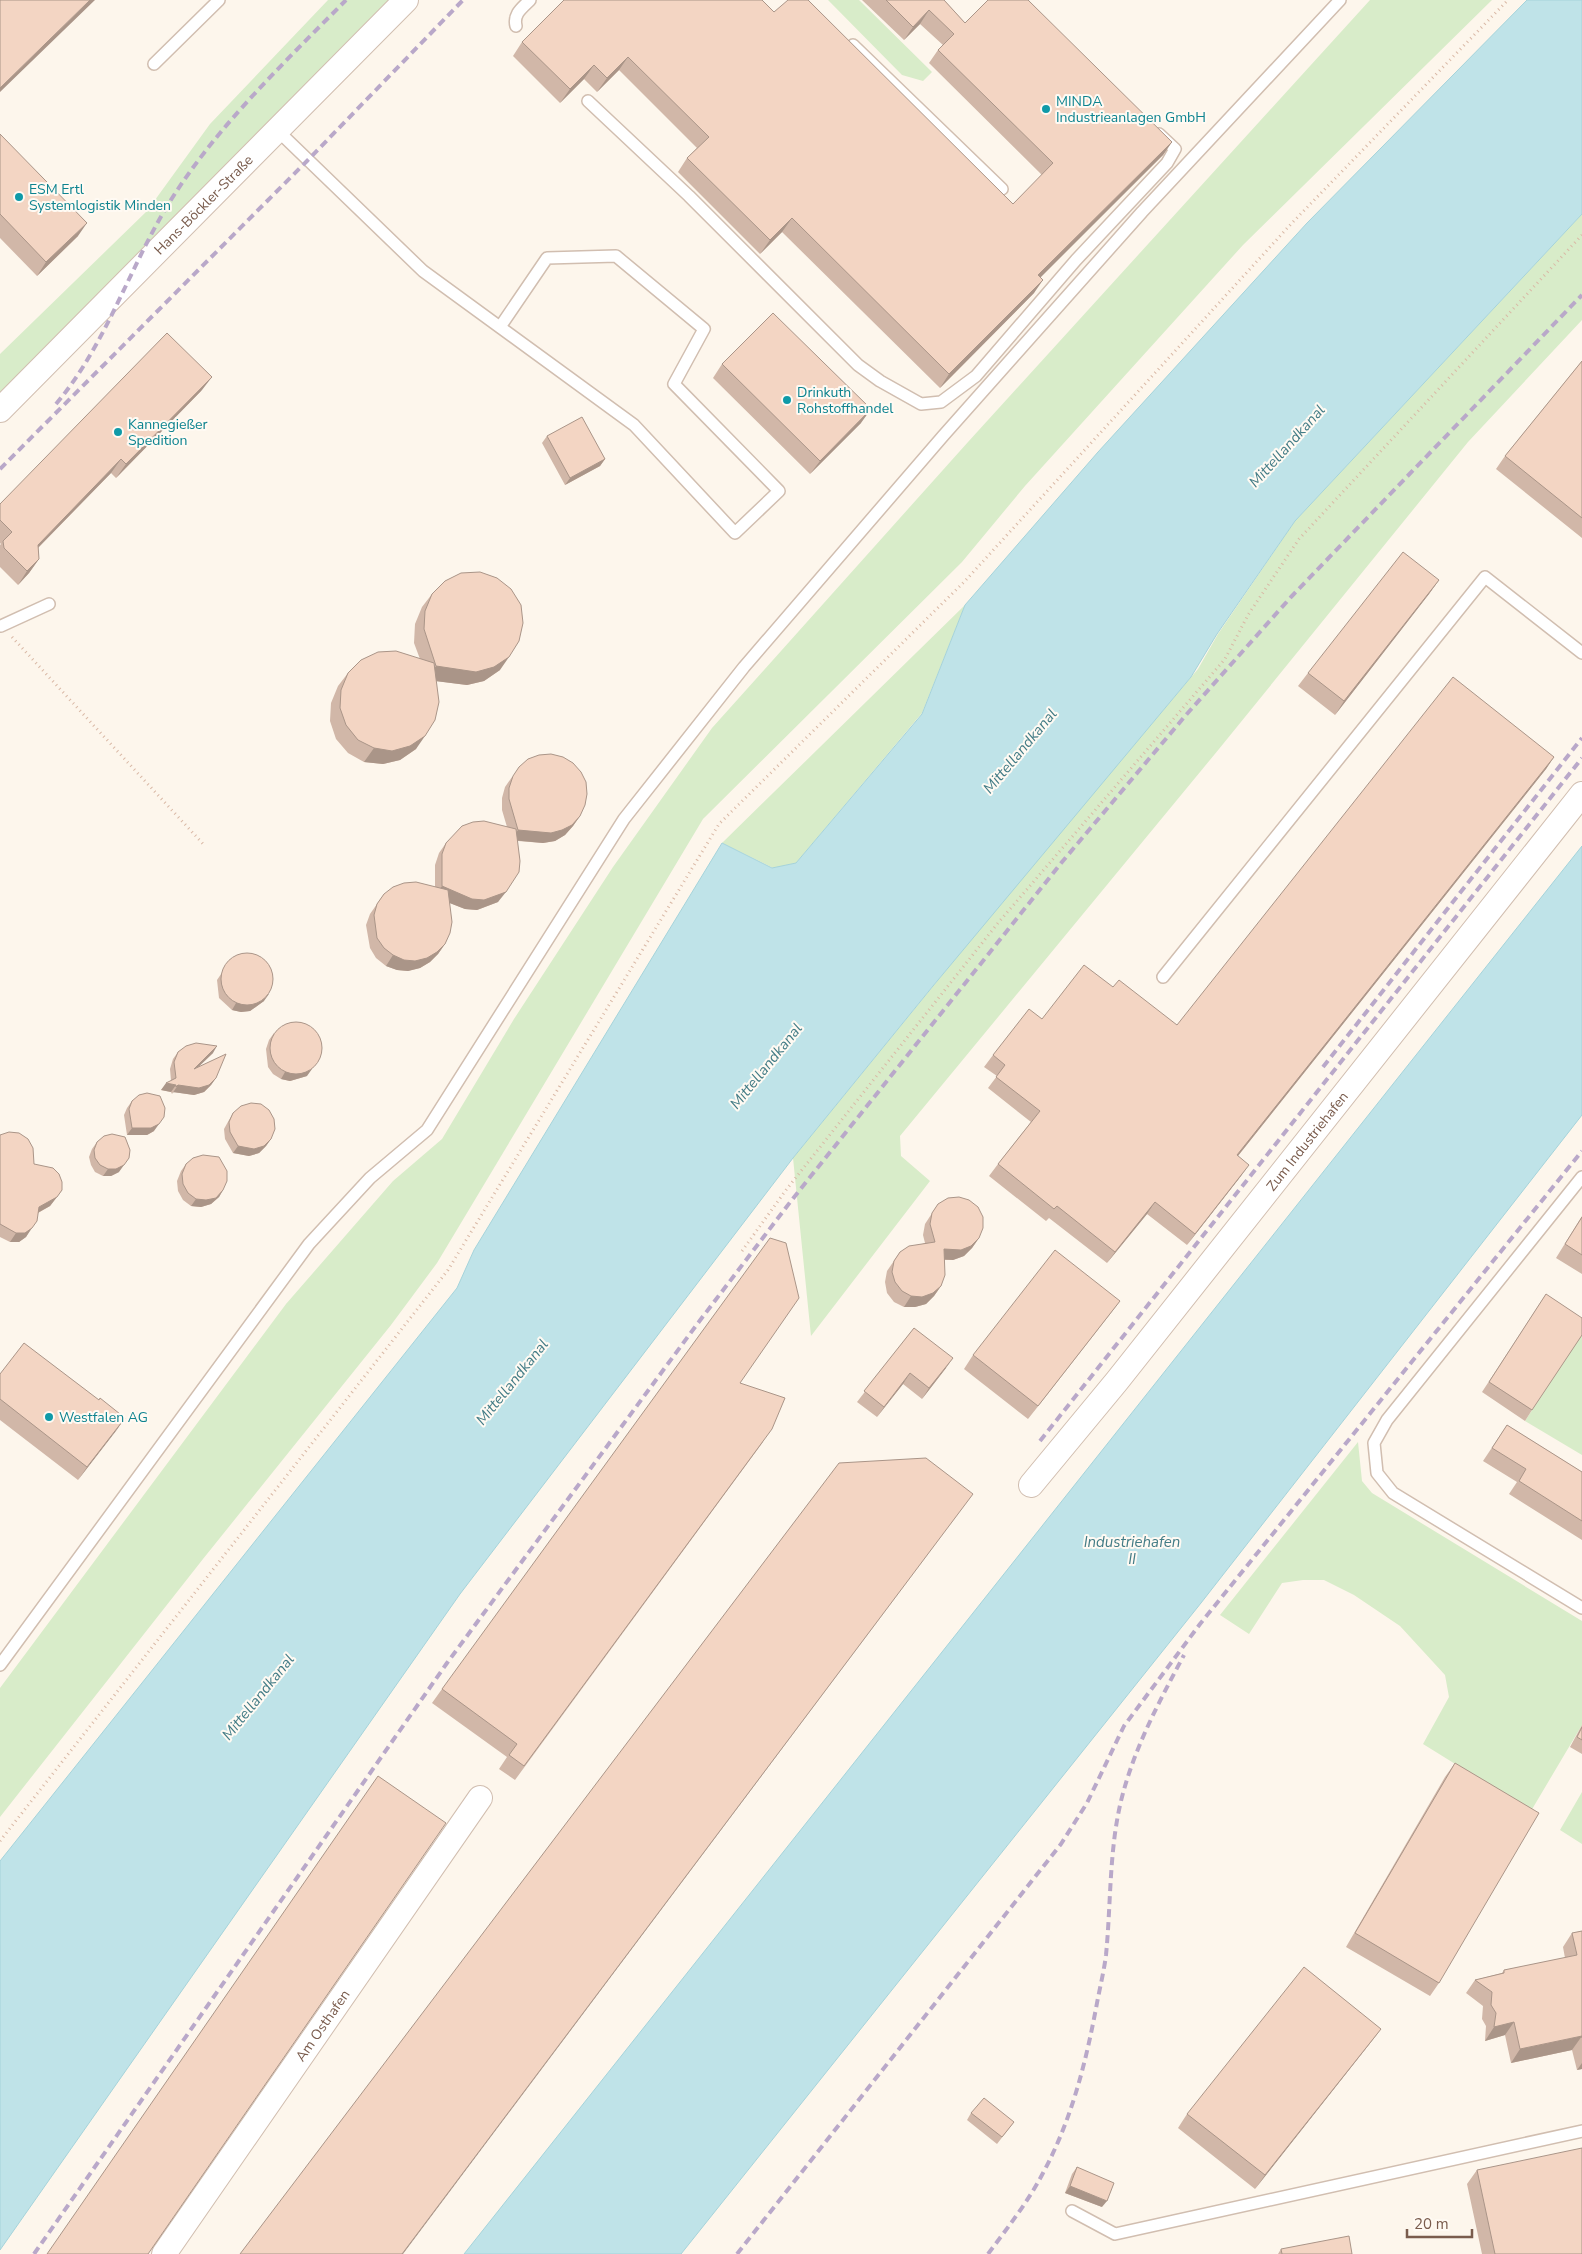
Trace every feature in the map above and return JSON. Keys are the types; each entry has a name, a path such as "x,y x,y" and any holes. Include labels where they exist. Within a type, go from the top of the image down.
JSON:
{"street":[{"name":"Hans-Böckler-Straße","path":"0,410 406,0"},
{"name":"Zum Industriehafen","path":"1031,1485 1117,1381 1582,794"},
{"name":"Am Osthafen","path":"164,2254 480,1798"}],"lane":[{"path":"154,64 218,0"},
{"path":"516,26 517,14 530,0"},
{"path":"0,1664 309,1244 370,1178 427,1130 624,819 744,667 943,436 1136,220 1340,0"},
{"path":"845,38 1002,189"},
{"path":"588,101 689,196 858,365 880,381 921,404 941,402 976,376 1076,260 1167,163 1175,150 1154,129"},
{"path":"277,130 423,271 634,425 735,533 779,491 674,384 704,329 616,256 547,258 500,327"},
{"path":"1163,977 1485,577 1582,653"},
{"path":"0,626 49,604"},
{"path":"1582,1176 1387,1420 1374,1443 1377,1473 1392,1493 1582,1608"},
{"path":"1072,2211 1116,2234 1582,2131"}],"path":[{"path":"0,1841 448,1270 719,824 965,581 1290,224 1508,0"},
{"path":"742,1251 786,1190 998,923 1225,659 1248,615 1299,539 1582,235"},
{"path":"0,626 204,846"}],"green space":[{"path":"328,0 391,0 0,394 0,354 147,211 210,124"},
{"path":"828,0 859,0 932,72 923,81 902,75"},
{"path":"1370,0 1492,0 1243,245 1025,486 962,562 703,819 437,1263 391,1325 203,1559 0,1817 0,1688 286,1304 393,1181 442,1139 514,1019 613,867 712,728 968,442"},
{"path":"1582,214 1582,320 1468,442 1219,749 900,1136 901,1156 930,1181 811,1336 793,1158 1018,882 1198,669 1218,634 1295,521"},
{"path":"965,605 922,713 796,863 773,868 722,843"},
{"path":"1582,1334 1582,1455 1525,1421"},
{"path":"1358,1442 1362,1481 1372,1493 1582,1621 1582,1725 1531,1811 1423,1744 1449,1697 1445,1675 1400,1626 1354,1595 1324,1580 1282,1583 1249,1634 1220,1615"},
{"path":"1582,1792 1582,1844 1560,1830"}],"water":[{"name":"Mittellandkanal","path":"1527,0 1582,0 1582,214 1295,521 1217,634 1191,677 933,986 793,1158 460,1594 0,2250 0,1861 457,1288 474,1250 722,843 772,868 796,863 922,714 965,605 1098,452 1307,223"},
{"name":"Industriehafen II","path":"1582,846 1582,1115 1201,1603 681,2254 464,2254"}],"building":[{"path":"0,0 90,0 0,88"},
{"path":"564,0 762,0 774,12 788,0 808,0 1013,204 1053,163 938,50 954,34 929,10 913,27 886,0 944,0 965,23 988,0 1028,0 1172,142 1038,275 1043,280 949,374 792,218 770,240 687,158 709,137 628,57 607,78 594,65 570,89 522,42"},
{"name":"ESM Ertl Systemlogistik Minden","path":"0,134 87,223 46,262 0,214"},
{"name":"Drinkuth Rohstoffhandel","path":"773,313 871,409 820,461 722,364"},
{"name":"Kannegießer Spedition","path":"167,333 212,377 126,464 121,459 38,545 39,559 27,571 4,548 3,541 12,532 0,520 0,504"},
{"path":"1582,361 1582,518 1505,456"},
{"path":"582,417 605,459 570,478 547,436"},
{"path":"1403,552 1439,580 1344,701 1308,673"},
{"path":"480,572 497,578 511,589 521,605 523,623 519,641 509,657 494,667 476,672 436,666 424,629 425,611 432,594 445,581 461,573"},
{"path":"396,651 434,663 439,702 435,720 425,736 410,746 392,751 374,748 358,740 346,725 340,708 341,690 348,673 361,660 378,652"},
{"path":"1453,677 1554,757 1237,1155 1249,1165 1195,1234 1155,1202 1115,1252 1057,1206 1054,1209 998,1164 1040,1111 996,1077 1005,1065 993,1055 1029,1009 1042,1019 1084,965 1113,987 1119,980 1177,1025"},
{"path":"551,754 563,757 573,763 581,772 586,782 587,794 585,805 580,816 572,825 562,830 551,833 518,830 509,799 509,788 513,776 528,759 539,755"},
{"path":"484,821 516,829 520,861 519,872 506,892 484,900 472,899 442,886 442,854 446,843 462,826"},
{"path":"416,882 448,890 452,922 445,944 427,958 415,961 404,960 384,948 377,938 374,915 377,904 384,894 393,887 404,883"},
{"path":"247,953 257,955 265,961 271,969 273,979 271,989 265,997 257,1003 247,1005 237,1003 229,997 223,989 221,979 223,969 229,961 237,955"},
{"path":"296,1022 306,1024 314,1030 320,1038 322,1048 320,1058 314,1066 306,1072 296,1074 286,1072 278,1066 272,1058 270,1048 272,1038 278,1030 286,1024"},
{"path":"196,1043 217,1046 194,1069 226,1054 216,1078 209,1085 199,1088 178,1085 176,1087 176,1085 166,1083 176,1078 174,1062 178,1052 186,1046"},
{"path":"147,1093 160,1096 165,1108 164,1117 159,1124 151,1128 132,1128 129,1109 132,1101 139,1095"},
{"path":"251,1103 261,1104 269,1110 274,1119 275,1129 271,1139 264,1146 254,1149 238,1146 230,1132 229,1122 233,1113 241,1106"},
{"path":"9,1132 19,1133 28,1139 33,1148 34,1164 53,1168 59,1174 62,1182 62,1190 57,1197 39,1207 37,1221 25,1233 16,1233 0,1224 0,1135"},
{"path":"112,1134 125,1137 130,1150 129,1158 124,1165 116,1169 108,1169 100,1165 95,1158 94,1150 97,1142 104,1136"},
{"path":"203,1155 219,1157 227,1171 227,1181 223,1190 216,1198 206,1200 196,1199 188,1193 183,1184 182,1174 186,1164 193,1158"},
{"path":"959,1197 969,1200 978,1207 983,1217 983,1228 979,1238 971,1246 961,1250 944,1249 945,1275 941,1286 933,1293 922,1297 911,1296 902,1291 895,1282 892,1272 894,1261 900,1252 909,1246 935,1242 930,1224 932,1213 938,1204 948,1198"},
{"path":"1582,1217 1582,1255 1565,1244"},
{"path":"770,1238 786,1243 799,1298 740,1383 785,1398 772,1429 524,1766 509,1755 517,1744 442,1689"},
{"path":"1055,1250 1120,1301 1038,1406 973,1355"},
{"path":"1546,1294 1582,1318 1582,1335 1532,1410 1489,1382"},
{"path":"914,1328 953,1358 929,1388 910,1373 884,1407 864,1391"},
{"name":"Westfalen AG","path":"24,1343 125,1418 87,1467 0,1399 0,1374"},
{"path":"1507,1425 1582,1472 1582,1521 1519,1481 1526,1469 1492,1448"},
{"path":"926,1458 973,1494 402,2254 240,2254 839,1463"},
{"path":"1582,1727 1582,1740 1577,1737"},
{"path":"1455,1763 1539,1813 1439,1983 1355,1933"},
{"path":"378,1776 446,1823 148,2254 47,2254"},
{"path":"1582,1931 1582,2036 1520,2049 1514,2022 1494,2027 1496,2013 1491,2005 1492,1992 1475,1980 1504,1973 1504,1970 1577,1955 1572,1933"},
{"path":"1304,1967 1381,2029 1265,2175 1187,2114"},
{"path":"984,2098 1014,2122 1002,2137 971,2113"},
{"path":"1582,2148 1582,2254 1495,2254 1477,2170"},
{"path":"1077,2167 1114,2183 1107,2201 1070,2186"},
{"path":"1349,2236 1352,2254 1282,2254 1281,2249"}],"railway":[{"path":"56,404 74,381 89,357 155,228 188,175 229,122 346,0"},
{"path":"0,469 307,161 463,0"},
{"path":"34,2254 447,1663 698,1323 791,1201 1062,862 1186,715 1291,597 1582,295"},
{"path":"1323,1067 1582,738"},
{"path":"1040,1441 1582,758"},
{"path":"737,2254 1061,1844 1087,1803 1124,1726 1200,1624 1582,1151"},
{"path":"988,2254 1037,2184 1062,2132 1077,2090 1088,2047 1105,1961 1112,1858 1121,1801 1126,1781 1140,1744 1184,1655"}],"place":[{"name":"MINDA Industrieanlagen GmbH","path":"1046,109"},
{"name":"ESM Ertl Systemlogistik Minden","path":"19,197"},
{"name":"Drinkuth Rohstoffhandel","path":"787,400"},
{"name":"Kannegießer Spedition","path":"118,432"},
{"name":"Westfalen AG","path":"49,1417"}]}
